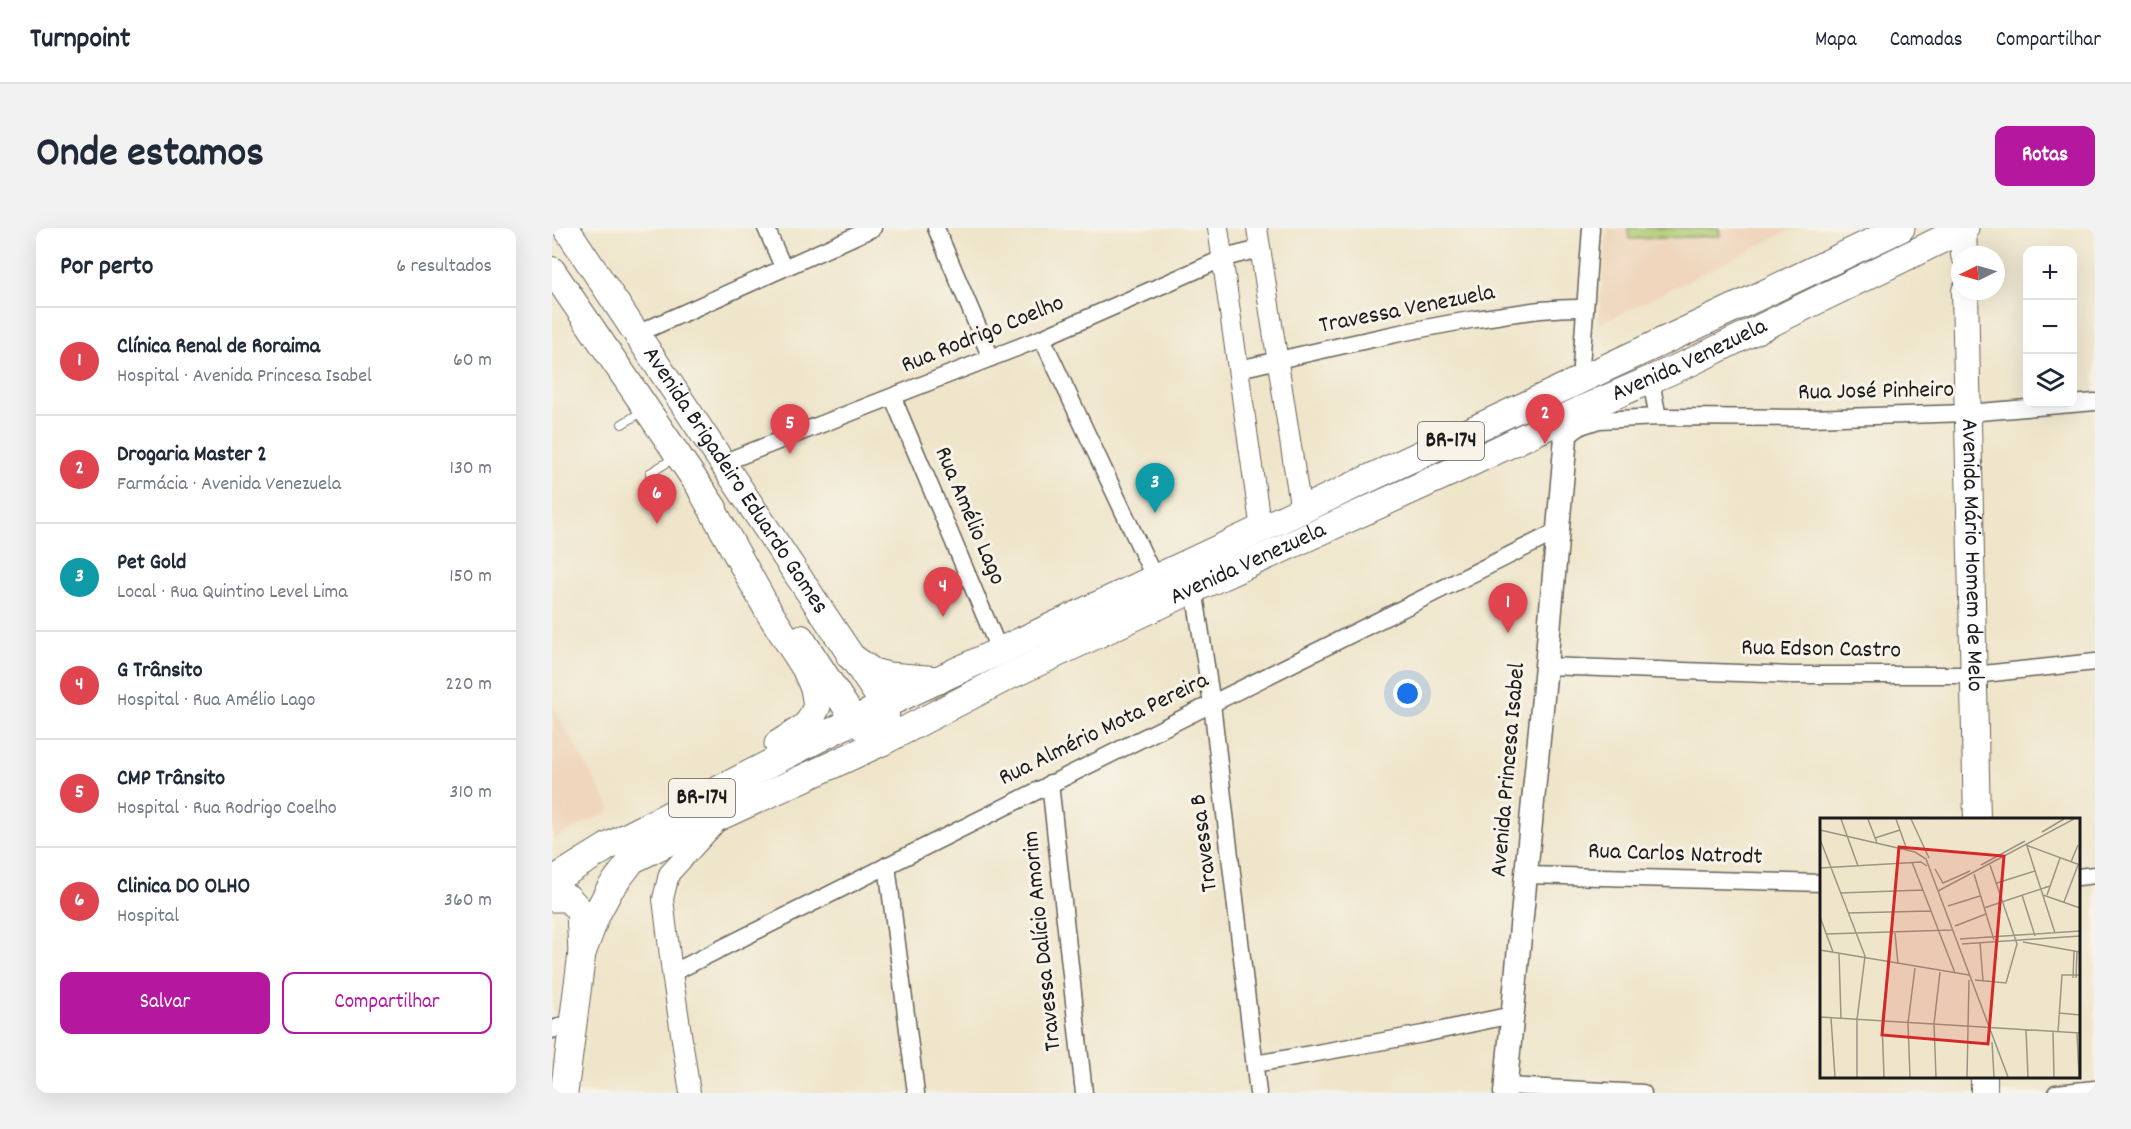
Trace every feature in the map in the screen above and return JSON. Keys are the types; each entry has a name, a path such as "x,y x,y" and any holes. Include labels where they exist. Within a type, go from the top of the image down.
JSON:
{"highway":[{"name":"Avenida Venezuela","path":"552,880 607,847 884,705 1901,228"},
{"name":"Avenida Venezuela","path":"582,953 597,913 610,889 632,860 723,815 884,741 1007,677 1194,589 1464,466 1558,431 1655,378 1964,228"},
{"path":"1741,305 1762,300 1767,307 1764,320 1750,333"},
{"path":"1461,436 1449,447 1448,457 1452,463 1464,466"},
{"path":"607,847 666,809 803,728 810,721 817,706 812,681 769,612 702,490"},
{"path":"850,656 873,672 889,676 940,680"},
{"name":"BR-174","path":"552,898 568,898 580,911 582,953 563,1025 564,1093"}],"main road":[{"name":"Avenida Brigadeiro Eduardo Gomes","path":"566,228 884,705"},
{"path":"1964,228 1964,246"},
{"name":"Avenida Brigadeiro Eduardo Gomes","path":"552,270 702,490 855,721 884,741"},
{"name":"Avenida Mário Homem de Melo","path":"1965,300 1977,818"},
{"name":"Avenida Princesa Isabel","path":"1505,1090 1558,531 1558,431"},
{"path":"884,705 886,715 884,741"}],"street":[{"path":"766,228 783,267"},
{"path":"637,334 873,228"},
{"path":"936,228 991,358"},
{"path":"1218,228 1261,530"},
{"path":"1257,228 1301,511"},
{"path":"1580,380 1591,228"},
{"name":"Rua Rodrigo Coelho","path":"722,463 1042,338 1224,258 1260,249"},
{"name":"Travessa Venezuela","path":"1239,369 1443,325 1507,315 1585,308"},
{"path":"1042,338 1155,579"},
{"path":"1655,378 1653,392 1658,417"},
{"name":"Rua Amélio Lago","path":"893,398 1000,652"},
{"name":"Rua José Pinheiro","path":"1558,431 1599,420 1658,417 1810,418 1968,413 2095,402"},
{"name":"Rua Almério Mota Pereira","path":"672,974 1558,531"},
{"name":"Travessa B","path":"1194,589 1212,704 1258,1093"},
{"name":"Rua Edson Castro","path":"1546,666 1791,675 1974,675 2095,662"},
{"name":"Travessa Dalício Amorim","path":"1050,783 1084,1093"},
{"path":"690,1093 663,898 669,874 723,815"},
{"path":"887,865 916,1093"},
{"name":"Rua Carlos Natrodt","path":"1527,875 1820,884"},
{"path":"2080,877 2095,875"},
{"path":"1255,1064 1423,1034 1512,1015"},
{"path":"2056,1093 2095,1089"},
{"path":"1505,1090 1643,1093"}],"lane":[{"path":"622,424 646,409"},
{"path":"650,473 678,456"}],"shaded area":[{"path":"1608,228 1795,228 1598,325"},
{"path":"552,703 611,810 552,840"}],"green space":[{"path":"1628,228 1719,228 1720,236 1629,239"}],"place":[{"name":"Drogaria Master 2","path":"1545,444"},
{"name":"CMP Trânsito","path":"790,454"},
{"name":"Pet Gold","path":"1155,513"},
{"name":"Clinica DO OLHO","path":"657,524"},
{"name":"G Trânsito","path":"943,617"},
{"name":"Clínica Renal de Roraima","path":"1508,633"}]}
